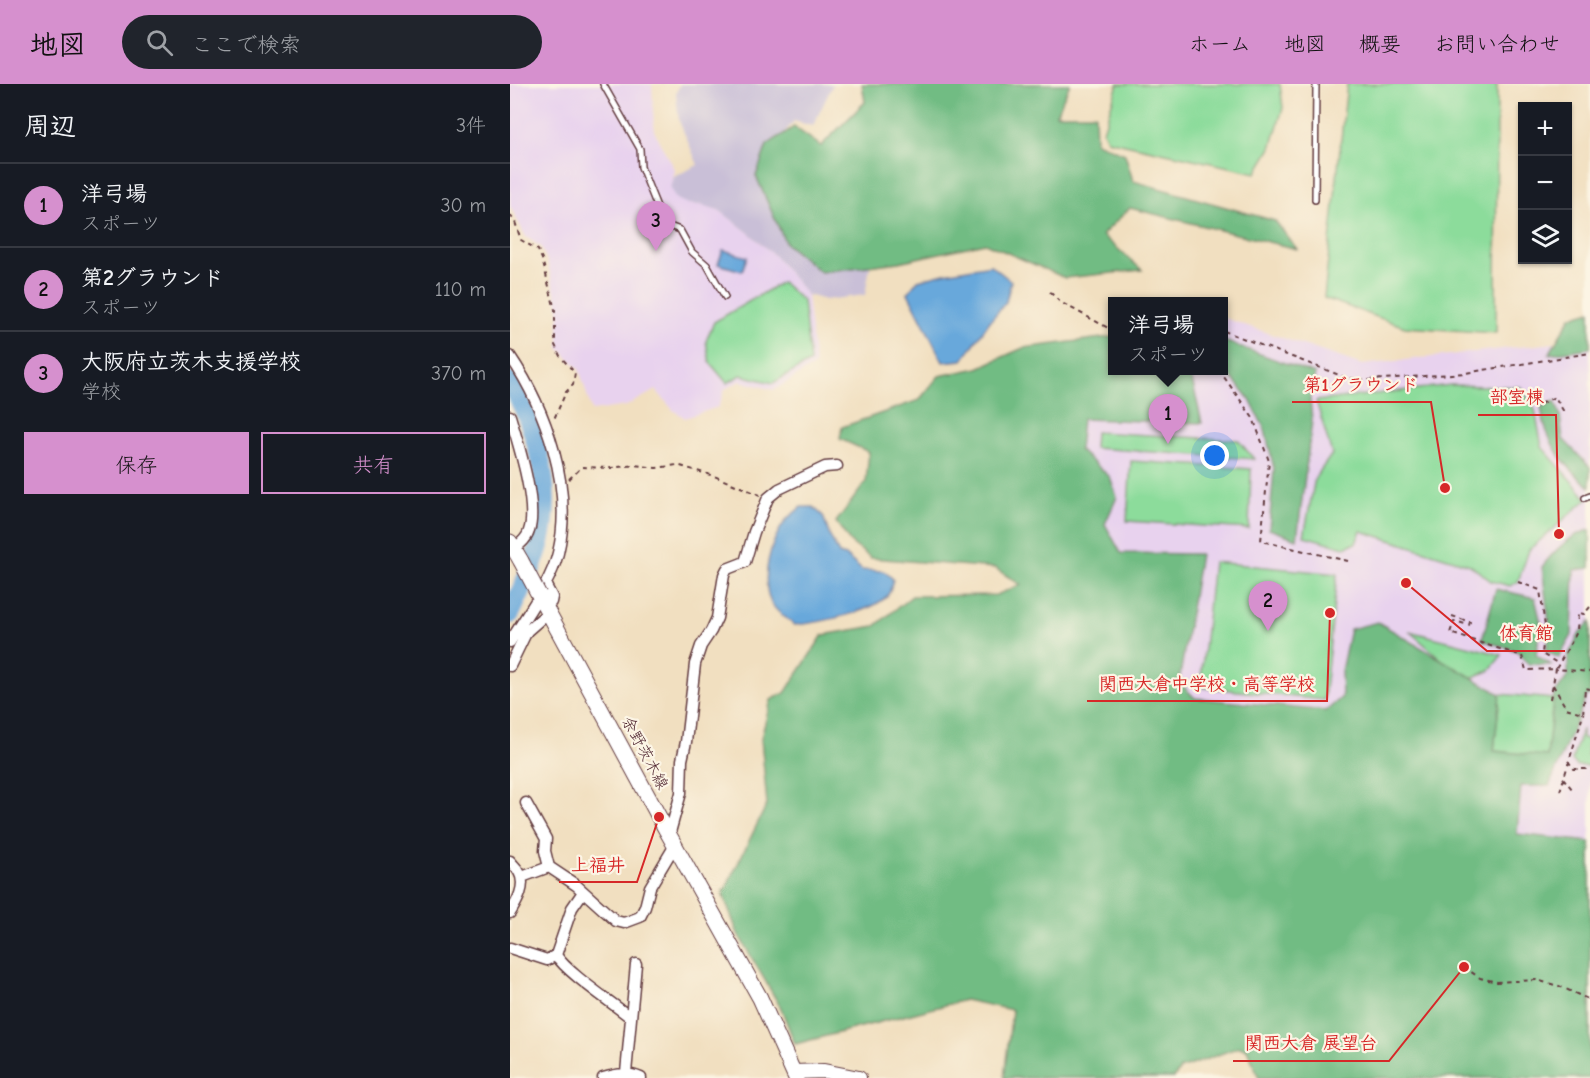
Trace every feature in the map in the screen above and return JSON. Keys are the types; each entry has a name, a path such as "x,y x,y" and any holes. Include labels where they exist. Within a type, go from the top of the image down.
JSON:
{"main road":[{"name":"余野茨木線","path":"514,553 545,594 672,841 760,998 795,1075"}],"street":[{"path":"510,356 535,396 549,433 561,486 563,507 558,554 545,594 510,642"},
{"path":"510,416 528,487 531,513 530,531 514,553"},
{"path":"526,803 546,839 545,851 549,867 583,892 616,921 624,923 640,917 650,887 672,841 681,793 682,760 697,654 717,618 724,575 728,569 746,562 754,532 768,498 779,489 825,467 837,466"},
{"path":"510,666 527,631 543,616"},
{"path":"510,861 522,888 510,913"},
{"path":"517,873 549,867"},
{"path":"510,948 547,960 555,955 572,908 583,892"},
{"path":"555,955 631,1018"},
{"path":"626,1073 636,964"},
{"path":"795,1075 824,1071 859,1078"},
{"path":"603,1078 626,1073 641,1078"}],"lane":[{"path":"603,84 640,149 640,167 664,224 680,230 692,252 706,265 725,297"},
{"path":"1315,200 1316,84"}],"path":[{"path":"510,215 521,240 538,250 555,310 556,351 575,373 573,385 563,397 549,433"},
{"path":"1050,292 1060,302 1108,327"},
{"path":"1228,333 1347,378 1369,380 1465,373 1590,353"},
{"path":"1223,375 1253,418 1269,461 1261,541 1348,561"},
{"path":"1533,407 1555,397 1564,412"},
{"path":"561,486 582,467 610,468 635,465 656,468 677,465 714,476 768,498"},
{"path":"1518,582 1539,590 1545,626 1542,654 1559,664"},
{"path":"1550,699 1556,669 1577,632 1578,614 1584,614 1590,607"},
{"path":"1452,616 1470,622 1469,625 1454,621 1450,633 1522,656 1526,670 1556,669 1590,672"},
{"path":"1553,685 1566,708 1584,715"},
{"path":"1560,791 1584,715 1585,688 1590,689"},
{"path":"1568,761 1574,769 1590,770"},
{"path":"1563,778 1572,789"},
{"path":"1464,967 1480,978 1497,982 1536,980 1559,986 1590,1000"}],"shaded area":[{"path":"510,84 652,84 654,131 674,169 671,188 688,204 719,210 748,232 775,256 807,295 815,365 774,390 740,381 725,389 718,407 685,418 673,410 656,390 626,406 592,411 579,369 559,348 559,308 547,261 541,247 526,237 510,206"},
{"path":"680,84 833,84 813,126 794,121 772,147 871,261 865,295 825,300 807,295 775,256 719,210 688,204 676,199 670,188 673,177 698,165 679,121 676,93"},
{"path":"1228,319 1362,365 1590,339 1590,866 1095,700 1047,391 1108,371 1108,375 1228,375"}],"green space":[{"path":"862,84 1070,84 1056,114 1095,114 1096,142 1125,154 1133,181 1275,221 1297,249 1130,208 1102,235 1142,270 1065,278 985,243 899,262 821,272 786,244 756,176 767,145 794,127 821,146 865,102"},
{"path":"1118,84 1280,84 1283,108 1271,148 1256,173 1107,140 1103,131"},
{"path":"1347,84 1497,84 1496,333 1405,327 1324,298"},
{"path":"782,282 803,301 810,362 773,383 741,375 727,383 710,363 706,341 714,322"},
{"path":"1590,311 1590,348 1549,354 1571,317"},
{"path":"1108,337 1108,375 1191,375 1202,423 1082,419 1079,450 1110,477 1117,497 1105,524 1121,553 1200,554 1179,682 1195,698 1326,711 1342,697 1341,671 1350,629 1378,622 1500,694 1494,751 1547,756 1554,695 1568,676 1568,656 1581,631 1590,622 1590,695 1587,695 1549,786 1521,786 1517,834 1590,842 1590,1078 1259,1078 1247,1049 1239,1047 1180,1069 1174,1078 1004,1078 1012,1010 965,1000 795,1044 781,1008 738,934 723,894 767,804 761,738 771,700 785,693 823,635 875,626 912,596 996,595 1021,585 995,568 871,558 850,542 836,522 866,482 869,452 840,439 842,427 919,400 939,376 978,368 1023,348"},
{"path":"1228,342 1315,374 1310,398 1312,421 1297,539 1269,529 1274,469 1265,430 1250,400 1228,373"},
{"path":"1451,385 1521,387 1535,410 1542,447 1587,499 1529,550 1518,582 1510,586 1491,581 1470,565 1361,531 1356,543 1344,547 1304,536 1315,478 1332,454 1316,401"},
{"path":"1555,401 1560,415 1563,439 1590,467 1590,487 1564,462 1551,442 1541,407"},
{"path":"1095,432 1238,440 1254,459 1094,448"},
{"path":"1131,461 1251,469 1249,529 1127,521"},
{"path":"1590,530 1590,568 1574,570 1572,635 1559,658 1546,651 1550,631 1542,567 1570,539"},
{"path":"1213,562 1337,574 1324,700 1200,687"},
{"path":"1496,589 1535,598 1541,623 1536,655 1551,665 1528,664 1517,651 1482,640"},
{"path":"1409,631 1502,655 1489,671 1465,680"},
{"path":"1500,694 1553,699 1547,757 1494,751"},
{"path":"1582,729 1582,738 1588,739 1587,755 1590,756 1590,766 1577,766 1572,760"}],"water":[{"path":"723,250 747,257 742,271 718,264"},
{"path":"991,265 1011,281 1006,302 963,360 943,362 908,293 918,280"},
{"path":"801,507 813,507 823,516 839,554 846,556 862,570 884,571 893,579 890,592 883,600 873,606 846,615 795,625 776,609 771,603 766,582 768,560 781,528 787,519"}],"waterway":[{"path":"510,382 534,435 545,494 545,514 537,554 510,614"}],"place":[{"name":"大阪府立茨木支援学校","path":"656,251"},
{"name":"洋弓場","path":"1168,444"},
{"name":"第1グラウンド","path":"1445,488"},
{"name":"部室棟","path":"1559,534"},
{"name":"体育館","path":"1406,583"},
{"name":"関西大倉中学校・高等学校","path":"1330,613"},
{"name":"第2グラウンド","path":"1268,631"},
{"name":"上福井","path":"659,817"},
{"name":"関西大倉 展望台","path":"1464,967"}]}
